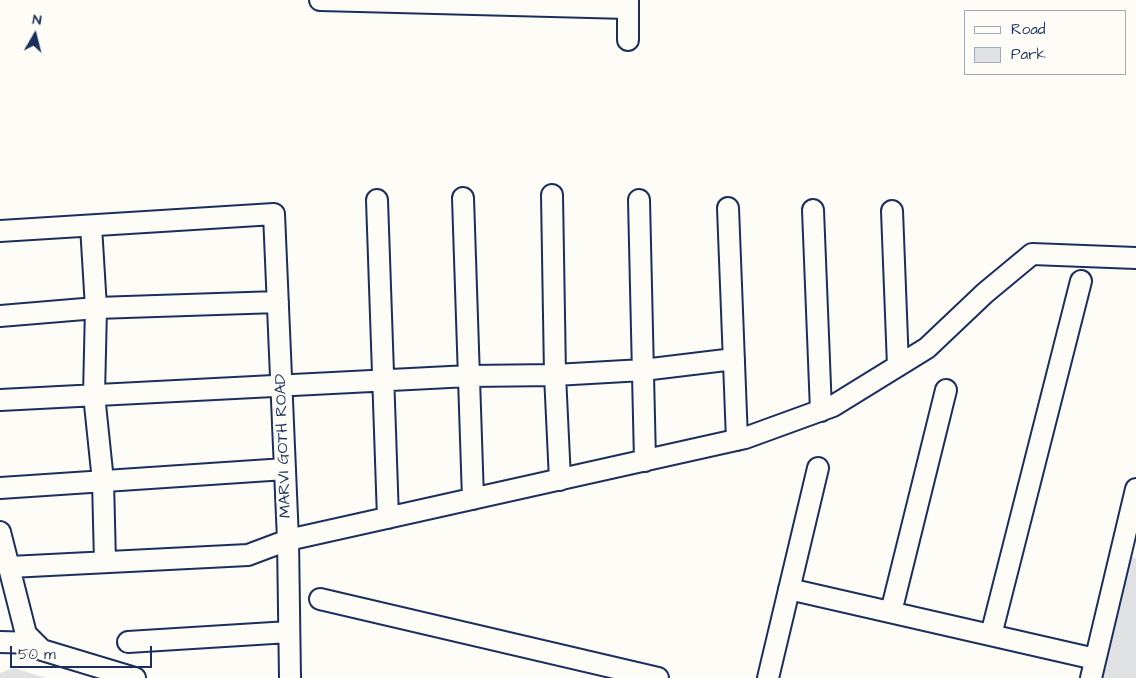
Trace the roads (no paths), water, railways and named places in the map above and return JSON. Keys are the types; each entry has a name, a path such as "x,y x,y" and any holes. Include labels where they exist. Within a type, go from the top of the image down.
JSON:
{"street":[{"path":"320,0 628,4 628,40"},
{"path":"552,195 555,375 560,480"},
{"path":"462,198 473,499"},
{"path":"377,200 388,518"},
{"path":"639,200 645,461"},
{"path":"728,208 737,440"},
{"path":"813,210 821,410"},
{"path":"892,211 898,366"},
{"name":"MARVI GOTH ROAD","path":"91,226 274,214 288,540 290,678"},
{"path":"0,231 91,226 96,308 94,395 103,482 105,562"},
{"path":"10,567 248,555 288,540 737,440 833,406 927,348 1009,271 1032,254 1136,258"},
{"path":"991,635 1081,281"},
{"path":"0,316 96,308 278,302"},
{"path":"0,400 469,376 555,375 643,370 734,359"},
{"path":"891,612 946,390"},
{"path":"768,678 818,468"},
{"path":"0,488 285,469"},
{"path":"789,589 991,635 1093,668 1128,556 1136,489"},
{"path":"1,537 26,634 42,650 135,678"},
{"path":"320,599 658,678"},
{"path":"128,642 289,632"},
{"path":"0,642 35,643"}]}
